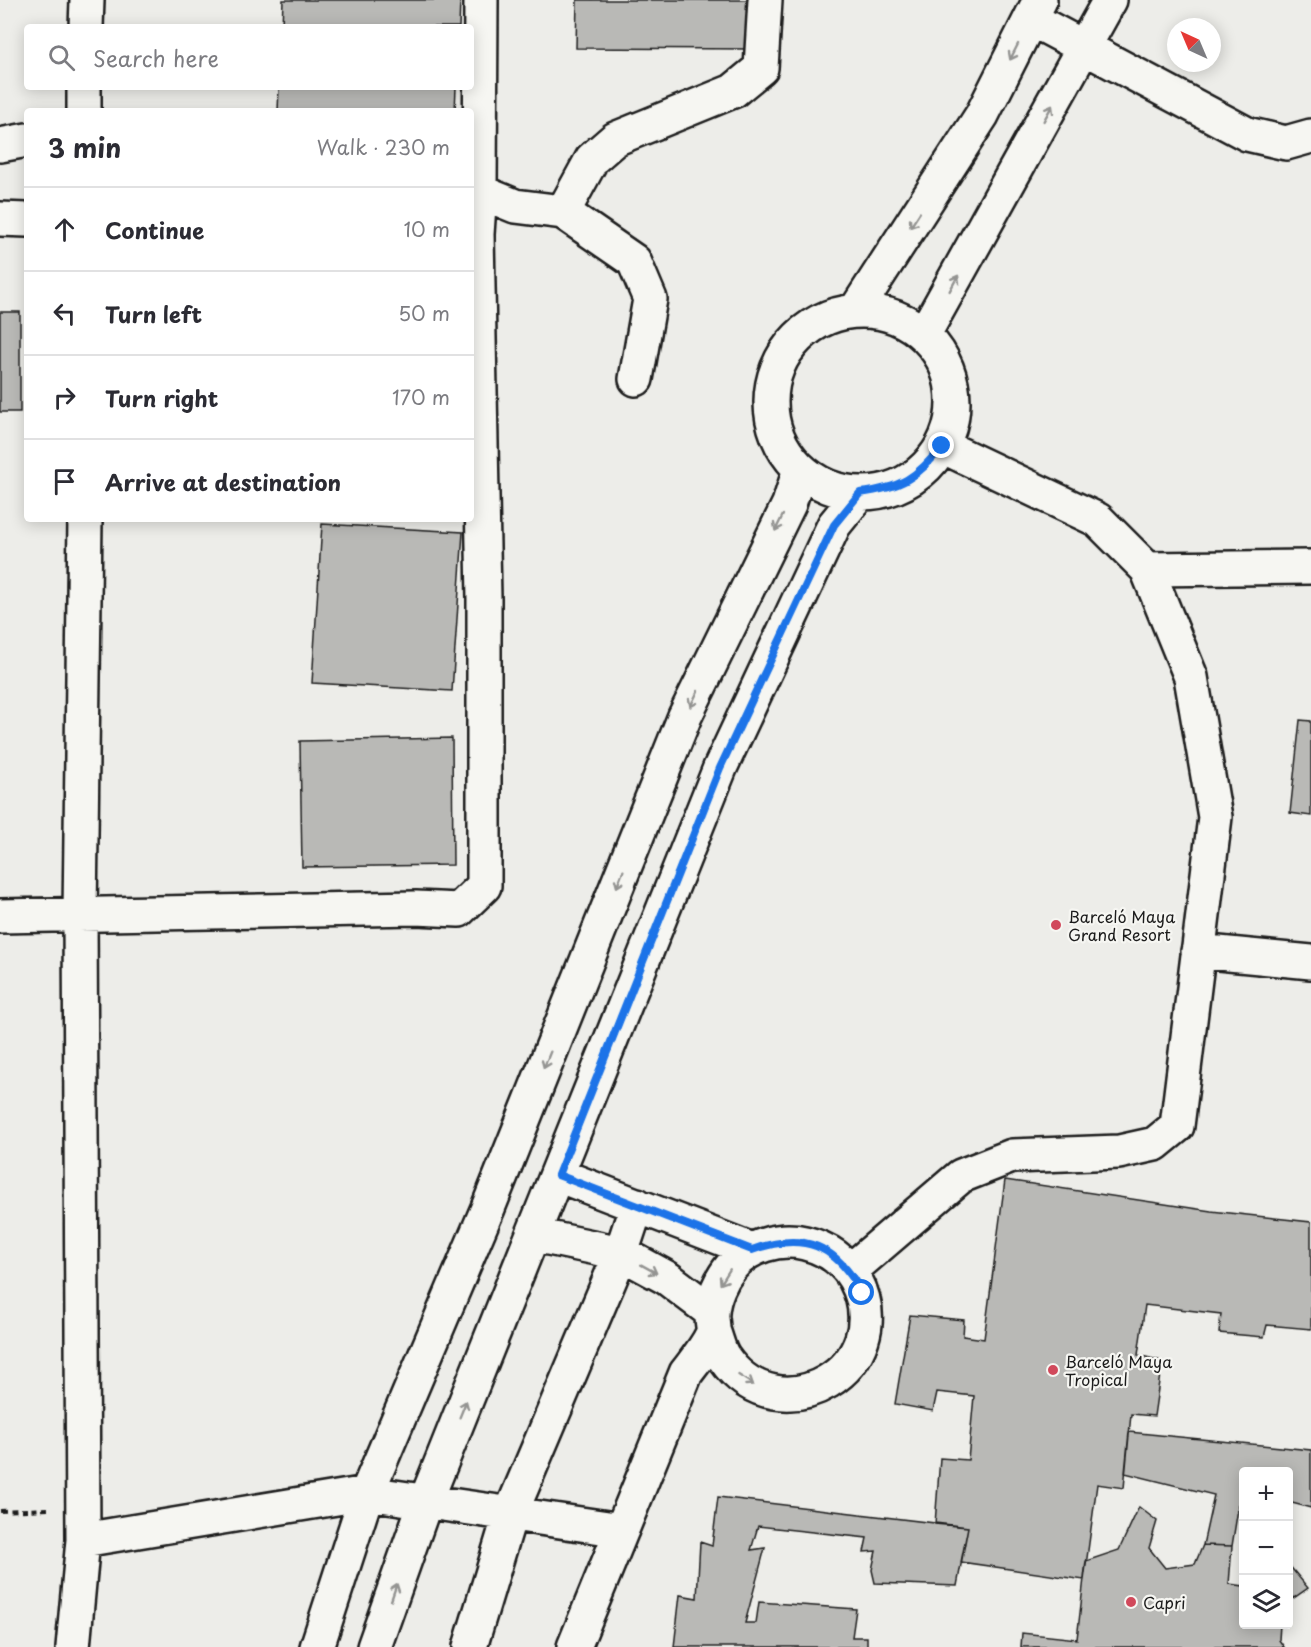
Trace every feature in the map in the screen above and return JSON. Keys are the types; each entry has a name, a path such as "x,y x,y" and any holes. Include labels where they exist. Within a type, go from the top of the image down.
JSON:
{"street":[{"path":"86,24 87,0"},
{"path":"0,916 459,910 484,886 484,599 474,234 481,0"},
{"path":"563,212 592,159 615,139 733,91 761,68 765,0"},
{"path":"924,334 1110,0"},
{"path":"856,310 982,115 1036,10 1085,47 1247,134 1286,143 1311,136"},
{"path":"84,90 84,108"},
{"path":"0,144 24,140"},
{"path":"476,189 515,206 563,212 634,261 650,299 636,379"},
{"path":"474,234 515,206"},
{"path":"0,219 24,220"},
{"path":"856,310 889,314 904,320 924,334 943,358 952,386 952,417 942,446 927,466 908,481 885,490 860,493 838,490 818,482 800,469 782,445 772,416 772,386 783,357 801,334 827,318 856,310"},
{"path":"850,1271 961,1176 1012,1156 1119,1152 1155,1144 1177,1126 1215,817 1191,676 1147,569 1098,520 942,446"},
{"path":"317,1647 367,1493 488,1208 685,716 789,504 800,469"},
{"path":"374,1647 425,1503 720,768 834,525 860,493"},
{"path":"73,1647 82,1524 81,914 85,522"},
{"path":"1147,569 1311,567"},
{"path":"1198,951 1311,962"},
{"path":"558,1175 752,1250"},
{"path":"470,1647 510,1515 621,1253 638,1205"},
{"path":"488,1208 536,1228 621,1253 667,1278 713,1323 723,1357 739,1375 760,1388 784,1394 816,1388 831,1381 850,1364 861,1342 866,1317 862,1293 850,1271 835,1255 816,1245 794,1240 773,1242 752,1250 732,1266 718,1288 713,1323 686,1372 574,1647"},
{"path":"82,1524 367,1493 622,1530"}],"path":[{"path":"0,1511 82,1524"}],"building":[{"path":"283,0 460,0 459,24 282,24"},
{"path":"577,0 752,0 752,49 576,48"},
{"path":"279,90 456,90 455,108 278,108"},
{"path":"0,312 20,312 20,412 0,412"},
{"path":"322,524 463,532 452,691 312,683"},
{"path":"1300,720 1311,721 1311,816 1290,813"},
{"path":"452,738 453,865 302,867 300,741"},
{"path":"1005,1180 1211,1211 1311,1222 1311,1329 1267,1325 1264,1337 1219,1333 1221,1314 1145,1305 1138,1355 1162,1361 1154,1416 1131,1414 1124,1488 1097,1484 1084,1580 961,1562 968,1527 935,1524 940,1458 968,1460 974,1396 937,1392 933,1411 895,1404 910,1315 964,1320 963,1336 984,1339"},
{"path":"1129,1432 1311,1450 1311,1508 1293,1503 1293,1467 1239,1467 1239,1503 1232,1546 1203,1545 1214,1495 1125,1473"},
{"path":"718,1497 968,1527 957,1586 875,1583 872,1570 876,1551 864,1552 867,1538 758,1526 751,1550 765,1548 745,1623 756,1623 759,1602 856,1609 852,1637 867,1637 867,1647 674,1647 680,1595 697,1598 700,1542 712,1546"},
{"path":"1139,1507 1157,1521 1149,1548 1165,1568 1195,1564 1203,1545 1232,1546 1229,1584 1239,1585 1239,1629 1280,1629 1279,1640 1284,1647 1021,1647 1022,1633 1077,1639 1086,1561 1119,1550"},
{"path":"1293,1570 1308,1588 1293,1598"}],"place":[{"name":"Barceló Maya Grand Resort","path":"1056,925"},
{"name":"Barceló Maya Tropical","path":"1053,1370"},
{"name":"Capri","path":"1131,1602"}],"route":[{"path":"862,1293 850,1271 835,1255 816,1245 794,1240 773,1242 752,1250 558,1175 720,768 834,525 860,493 885,490 908,481 927,466 942,446"}]}
